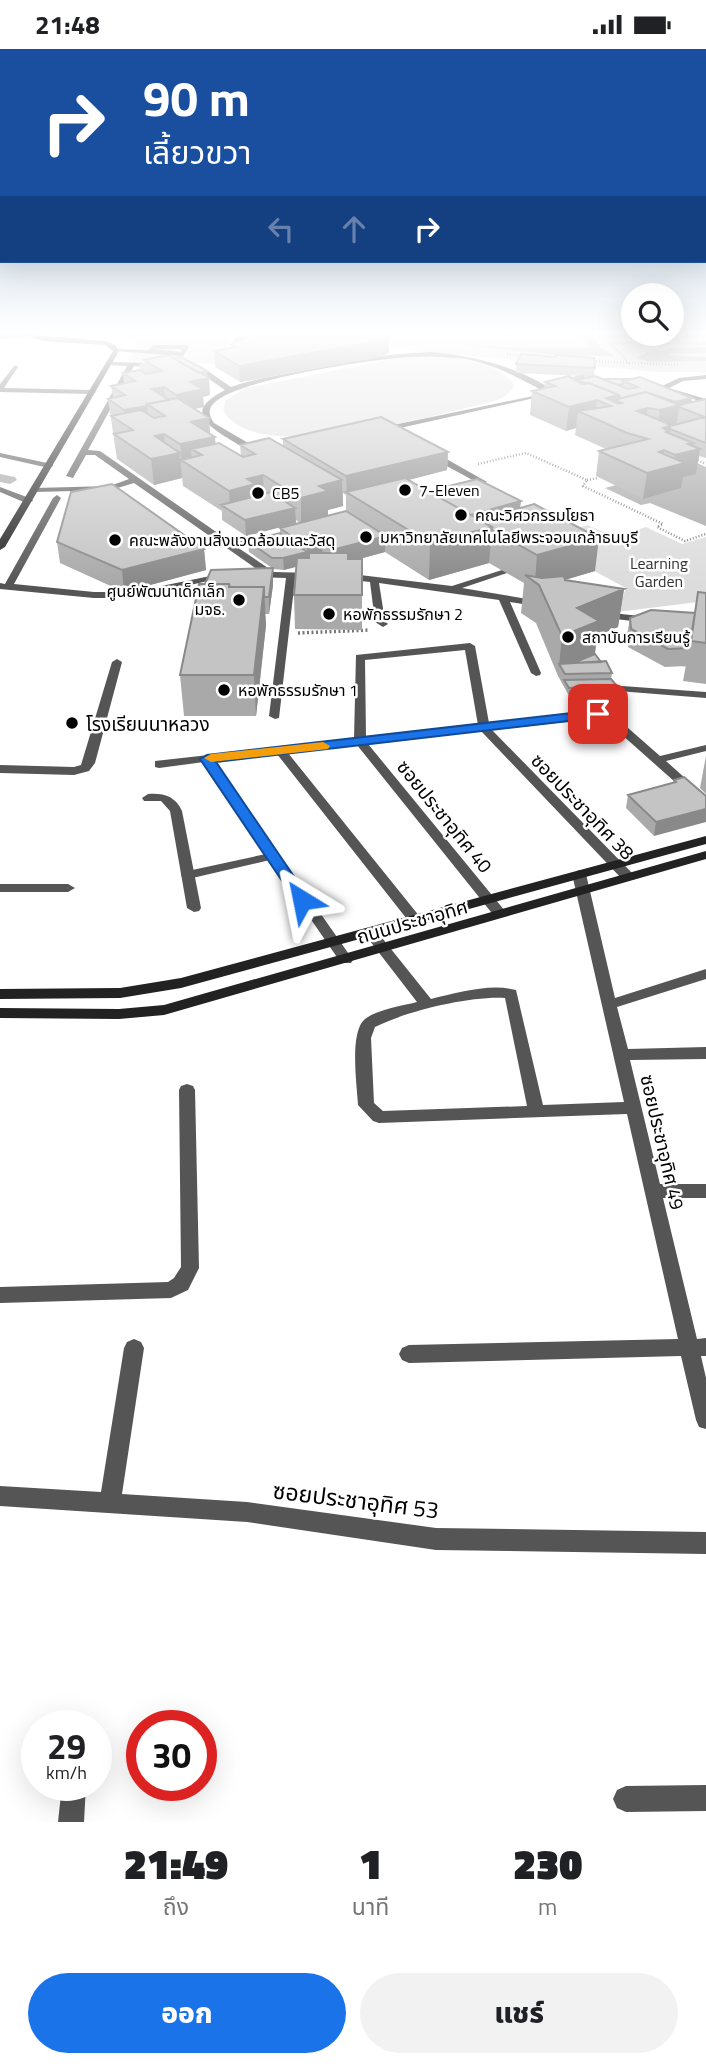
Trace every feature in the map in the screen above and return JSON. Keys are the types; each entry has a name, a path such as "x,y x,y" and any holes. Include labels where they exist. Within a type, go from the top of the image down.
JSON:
{"main road":[{"path":"0,547 78,417"},
{"name":"ถนนประชาอุทิศ","path":"0,1013 119,1014 164,1010 500,914 581,882 615,864 706,840"},
{"name":"ถนนประชาอุทิศ","path":"0,994 94,995 140,991 181,983 488,900 581,882 628,877 706,855"}],"street":[{"path":"70,476 102,417"},
{"path":"207,417 207,420 261,454 269,455"},
{"path":"372,432 442,417"},
{"path":"385,429 397,436"},
{"path":"420,448 483,482 464,487"},
{"path":"83,452 97,453 271,575"},
{"path":"0,456 49,466"},
{"path":"37,487 111,488 135,480"},
{"path":"0,489 29,501"},
{"path":"57,498 4,586 94,595 132,595 230,575"},
{"path":"232,546 270,536"},
{"path":"450,589 505,572"},
{"path":"243,575 319,576"},
{"path":"275,716 291,576"},
{"path":"332,576 450,589 554,606"},
{"path":"374,579 380,622 383,624"},
{"path":"503,597 536,673"},
{"path":"591,613 663,621"},
{"path":"360,742 360,657 470,646 484,728"},
{"path":"0,769 74,771 85,768 89,763 117,662"},
{"path":"622,689 700,691"},
{"path":"159,764 605,714 706,803"},
{"name":"ซอยประชาอุทิศ 38","path":"484,728 628,877"},
{"name":"ซอยประชาอุทิศ 40","path":"360,742 500,914"},
{"path":"657,760 706,748"},
{"path":"280,750 415,920"},
{"path":"207,759 346,960"},
{"path":"148,798 162,797 173,804 179,819 194,908"},
{"path":"188,875 272,856"},
{"name":"ซอยประชาอุทิศ 49","path":"581,882 653,1191 699,1348 706,1420"},
{"path":"0,888 68,888"},
{"path":"370,932 428,1005"},
{"path":"608,1005 706,974"},
{"path":"537,1113 511,994 503,991 488,992 428,1005 373,1022 366,1029 363,1038 366,1105 372,1113 388,1118 537,1113 633,1108"},
{"path":"621,1055 706,1053"},
{"path":"0,1295 171,1290 181,1284 190,1268 187,1090"},
{"path":"653,1191 706,1191"},
{"path":"110,1501 134,1348"},
{"path":"409,1354 699,1348"},
{"name":"ซอยประชาอุทิศ 53","path":"0,1496 110,1501 247,1512 436,1539 706,1542"},
{"path":"626,1800 706,1798"},
{"path":"71,1822 73,1801"}],"path":[{"path":"457,468 526,453 587,480 598,478"},
{"path":"687,456 706,464"},
{"path":"587,480 583,486 663,524 657,527 685,541 706,534"},
{"path":"284,634 384,630 383,624"}],"green space":[{"path":"231,417 429,417 350,432 308,436 271,435 242,427"},
{"name":"Learning Garden","path":"588,525 614,537 646,527 682,544 706,537 706,601 617,612 626,588 536,540"}],"shaded area":[{"path":"697,463 706,467 706,526 650,503 641,505 605,488"}],"building":[{"path":"112,417 207,417 209,418 191,422 215,437 180,444 164,434 155,436 180,453 151,459 114,434 133,430"},
{"path":"381,417 448,452 346,476 283,439"},
{"path":"591,417 651,417 670,426 663,428 669,431 666,432 693,443 688,444 700,449 675,455 664,450 659,452 685,463 647,473 599,451 648,439"},
{"path":"705,417 706,443 670,429 670,426"},
{"path":"269,438 342,480 319,486 328,491 301,498 263,475 247,479 255,484 229,491 181,460 202,455 191,449 219,443 243,457 255,454 240,445"},
{"path":"405,478 492,527 430,543 346,492"},
{"path":"477,479 521,501 471,515 428,491"},
{"name":"คณะพลังงานสิ่งแวดล้อมและวัสดุ","path":"112,484 204,549 122,570 57,542 71,492"},
{"path":"271,492 295,508 245,520 221,505"},
{"path":"534,504 599,538 537,555 479,520"},
{"path":"346,511 386,536 332,550 322,544 307,547 280,528"},
{"path":"280,533 307,552 272,558 248,541"},
{"path":"309,553 348,553 348,559 362,559 362,595 294,595 297,558 309,558"},
{"path":"273,568 269,597 264,597 264,587 205,584 211,570"},
{"path":"525,575 542,578 564,576 565,580 624,589 577,608 599,621 562,636 539,585"},
{"path":"199,584 264,587 254,675 180,675"},
{"path":"698,592 706,593 706,643 691,641"},
{"path":"651,610 695,613 689,648 668,649 631,629 630,618"},
{"path":"595,654 601,662 573,663"},
{"path":"606,661 612,673 565,674 559,664"},
{"path":"611,679 617,686 569,688 564,680"},
{"path":"684,777 706,796 706,809 656,822 628,795 676,782 674,780"}],"waterway":[{"path":"0,478 10,480"}],"slow traffic":[{"path":"211,758 323,746"}],"place":[{"name":"7-Eleven","path":"405,490"},
{"name":"CB5","path":"258,493"},
{"name":"คณะวิศวกรรมโยธา","path":"461,515"},
{"name":"มหาวิทยาลัยเทคโนโลยีพระจอมเกล้าธนบุรี","path":"366,537"},
{"name":"คณะพลังงานสิ่งแวดล้อมและวัสดุ","path":"115,540"},
{"name":"ศูนย์พัฒนาเด็กเล็ก มจธ.","path":"239,600"},
{"name":"หอพักธรรมรักษา 2","path":"329,614"},
{"name":"สถาบันการเรียนรู้","path":"568,637"},
{"name":"หอพักธรรมรักษา 1","path":"224,690"},
{"name":"โรงเรียนนาหลวง","path":"72,723"}],"route":[{"path":"302,900 207,759 598,714"}]}
